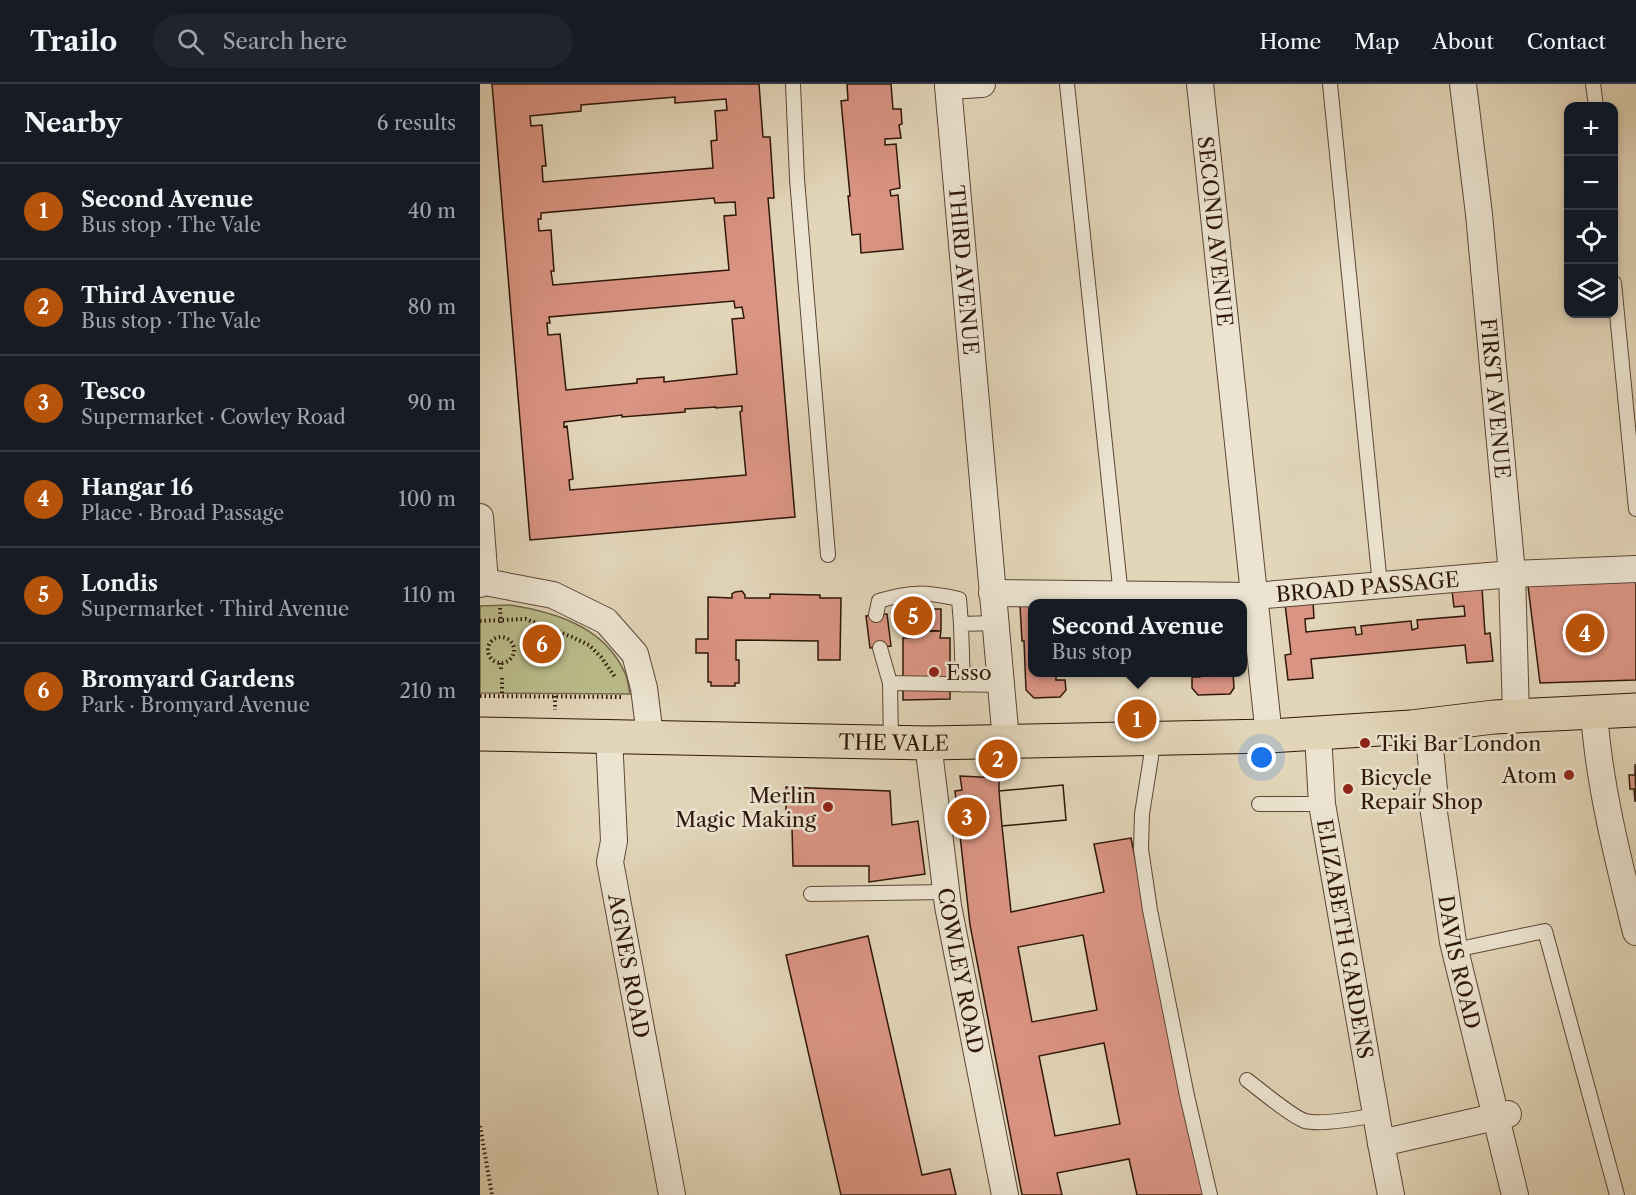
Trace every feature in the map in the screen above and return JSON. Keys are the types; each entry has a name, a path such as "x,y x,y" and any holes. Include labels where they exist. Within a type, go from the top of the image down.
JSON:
{"main road":[{"name":"THE VALE","path":"480,734 928,743 1269,736 1318,734 1516,716 1636,710"}],"street":[{"name":"THIRD AVENUE","path":"982,84 948,86 1006,741"},
{"name":"SECOND AVENUE","path":"1200,84 1269,736"},
{"name":"FIRST AVENUE","path":"1463,84 1479,214 1512,574 1516,716"},
{"path":"480,517 483,583 553,595 606,621 635,654 645,693 650,736"},
{"name":"BROAD PASSAGE","path":"992,593 1254,596 1512,574 1636,569"},
{"path":"1594,712 1596,752 1636,932"},
{"name":"DAVIS ROAD","path":"1428,725 1434,790 1432,799 1455,950 1502,1115 1515,1195"},
{"name":"ELIZABETH GARDENS","path":"1318,734 1322,804 1391,1195"},
{"name":"AGNES ROAD","path":"609,736 614,841 610,862 672,1195"},
{"name":"COWLEY ROAD","path":"928,743 946,892 1005,1195"},
{"path":"1381,1143 1502,1115"}],"lane":[{"path":"793,84 798,179 828,555"},
{"path":"1067,84 1121,596"},
{"path":"1330,84 1380,585"},
{"path":"1593,84 1595,102"},
{"path":"1617,318 1636,509"},
{"path":"876,615 879,601 904,593 933,594 959,599 963,685"},
{"path":"961,624 995,623"},
{"path":"880,648 890,683 891,742"},
{"path":"890,683 1001,685"},
{"path":"1154,738 1142,814 1141,849 1150,910 1187,1096 1210,1195"},
{"path":"1259,804 1322,804"},
{"path":"811,894 946,892"},
{"path":"1455,950 1545,931 1617,1195"},
{"path":"1247,1080 1305,1121 1347,1120 1376,1115"}],"path":[{"path":"500,603 501,625"},
{"path":"480,621 525,619 589,645 601,657 619,684 645,693"},
{"path":"501,631 501,637"},
{"path":"501,637 510,641 514,649 512,657 501,663 493,659 489,649 492,641 501,637"},
{"path":"501,663 501,670"},
{"path":"502,678 502,696"},
{"path":"480,696 645,693"},
{"path":"555,696 555,713"},
{"path":"480,1126 492,1195"}],"green space":[{"path":"510,605 560,617 590,632 615,656 625,673 630,694 480,693 480,606"}],"building":[{"path":"492,84 759,84 763,137 770,137 774,198 768,198 795,517 530,540","holes":["675,97 675,103 726,99 727,110 715,111 717,140 711,141 713,168 543,182 542,166 546,166 542,125 531,126 530,116 581,111 581,105","714,198 715,203 735,202 736,215 724,216 729,270 553,285 551,230 539,231 538,219 541,219 541,213","734,301 735,308 742,307 744,318 732,319 737,374 664,382 664,377 637,379 637,383 566,390 560,334 548,335 549,317","742,406 740,412 746,475 570,490 569,480 573,479 567,426 564,427 564,422 622,415 622,417 685,412 685,409"]},
{"path":"847,84 891,84 893,109 901,109 902,124 899,125 901,138 885,139 885,145 896,144 900,188 890,190 891,196 898,195 903,249 861,253 860,234 852,235 841,101 848,100"},
{"path":"1636,580 1636,680 1540,683 1528,586"},
{"path":"1482,588 1485,634 1490,633 1493,661 1467,663 1465,645 1311,659 1313,678 1288,680 1285,655 1291,654 1285,604 1313,602 1314,618 1305,619 1306,632 1355,627 1356,635 1362,634 1361,626 1411,621 1412,630 1418,628 1417,620 1465,616 1464,606 1454,607 1452,591"},
{"path":"742,591 745,598 770,598 770,594 820,595 820,598 841,598 840,660 818,660 818,641 736,640 739,683 735,683 735,686 711,686 711,682 708,682 708,653 696,653 696,639 708,639 708,597 732,598 732,594"},
{"path":"1020,605 1028,605 1028,677 1056,677 1056,680 1065,680 1066,690 1060,697 1034,698 1026,690 1024,641 1022,641"},
{"path":"900,609 941,609 941,631 899,632"},
{"path":"887,614 891,646 870,648 866,616"},
{"path":"912,630 941,631 940,638 950,638 950,699 903,700 903,638 912,638"},
{"path":"1192,677 1233,677 1234,688 1230,694 1198,695 1192,688"},
{"path":"1128,714 1145,714 1145,721 1128,720"},
{"path":"1635,764 1636,801 1634,789 1630,789 1629,775 1635,775"},
{"path":"960,776 999,778 999,791 1063,785 1066,820 1002,826 1011,912 1104,892 1094,844 1131,838 1204,1195 1137,1195 1129,1159 1057,1173 1062,1195 1022,1195 970,925 955,791 962,790","holes":["1083,935 1097,1010 1032,1022 1018,947","1104,1043 1120,1124 1055,1136 1039,1056"]},
{"path":"1063,785 1066,820 1002,826 999,791"},
{"path":"786,787 890,791 892,825 918,821 925,874 869,882 869,866 793,866 792,828 786,828"},
{"path":"868,936 922,1175 950,1169 956,1195 841,1195 786,955"}],"place":[{"name":"Londis","path":"913,616"},
{"name":"Hangar 16","path":"1585,633"},
{"name":"Bromyard Gardens","path":"542,644"},
{"name":"Esso","path":"934,672"},
{"name":"Second Avenue","path":"1137,719"},
{"name":"Tiki Bar London","path":"1365,743"},
{"name":"Third Avenue","path":"998,759"},
{"name":"Atom","path":"1569,775"},
{"name":"Bicycle Repair Shop","path":"1348,789"},
{"name":"Merlin Magic Making","path":"828,807"},
{"name":"Tesco","path":"967,817"}]}
